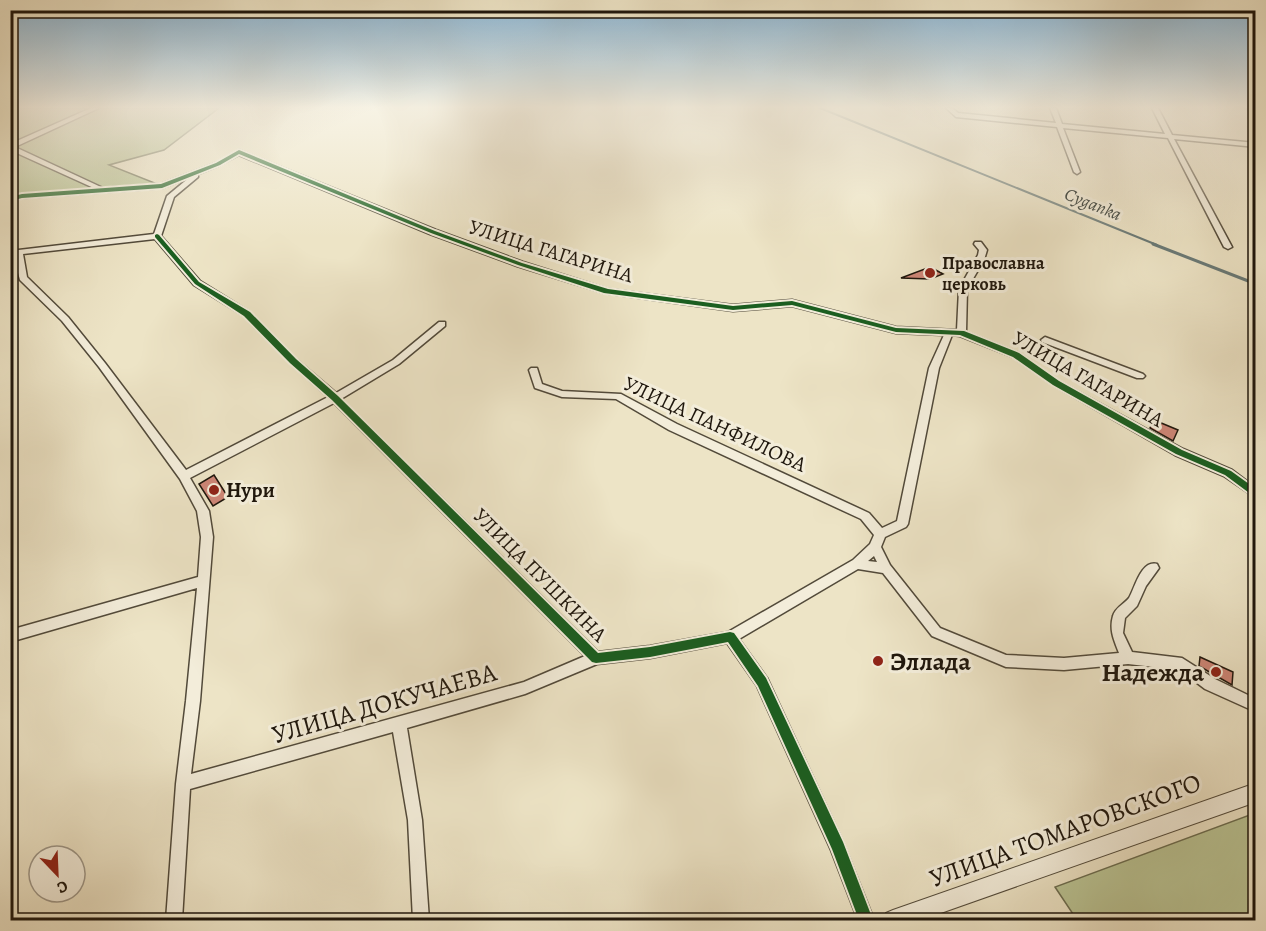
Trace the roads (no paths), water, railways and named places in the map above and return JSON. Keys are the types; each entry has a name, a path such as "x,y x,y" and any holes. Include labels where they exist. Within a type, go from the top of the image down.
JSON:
{"street":[{"path":"20,151 103,189"},
{"path":"1069,151 1077,172"},
{"path":"1179,151 1228,247"},
{"name":"УЛИЦА ГАГАРИНА","path":"203,169 239,152 433,232 520,264 607,291 733,308 792,303 896,330 961,333 1016,355 1056,383 1179,452 1227,473 1256,494"},
{"path":"10,199 103,189 162,186 203,169"},
{"path":"174,921 183,784 193,701 207,537 203,511 184,476 102,364 65,319 23,278 15,253 157,236 171,196 203,169"},
{"name":"УЛИЦА ПУШКИНА","path":"157,236 197,283 246,314 293,361 335,398 596,658 650,652 730,637 857,564 874,547"},
{"path":"961,333 962,292 982,258 983,250 978,244"},
{"path":"184,476 335,398 396,362 442,324"},
{"path":"949,333 934,368 902,524 880,534 874,547 886,569 936,632 1006,661 1064,664 1128,658 1182,664 1210,684 1256,706"},
{"path":"1045,340 1140,376"},
{"name":"УЛИЦА ПАНФИЛОВА","path":"534,370 538,386 562,394 618,396 673,427 865,516 880,534"},
{"path":"857,564 886,569"},
{"path":"1128,658 1117,633 1119,616 1133,602 1141,583 1152,568"},
{"path":"10,636 202,581"},
{"path":"730,637 762,682 838,848 867,921"},
{"name":"УЛИЦА ДОКУЧАЕВА","path":"183,784 525,688 596,658"},
{"path":"399,724 414,820 421,921"},
{"name":"УЛИЦА ТОМАРОВСКОГО","path":"893,921 1256,792"}],"waterway":[{"name":"Cyganka","path":"927,151 1157,245"},
{"name":"Cyganka","path":"1153,244 1256,284"}],"place":[{"name":"Православна церковь","path":"930,273"},
{"name":"Нури","path":"214,490"},
{"name":"Эллада","path":"878,661"},
{"name":"Надежда","path":"1216,672"}]}
